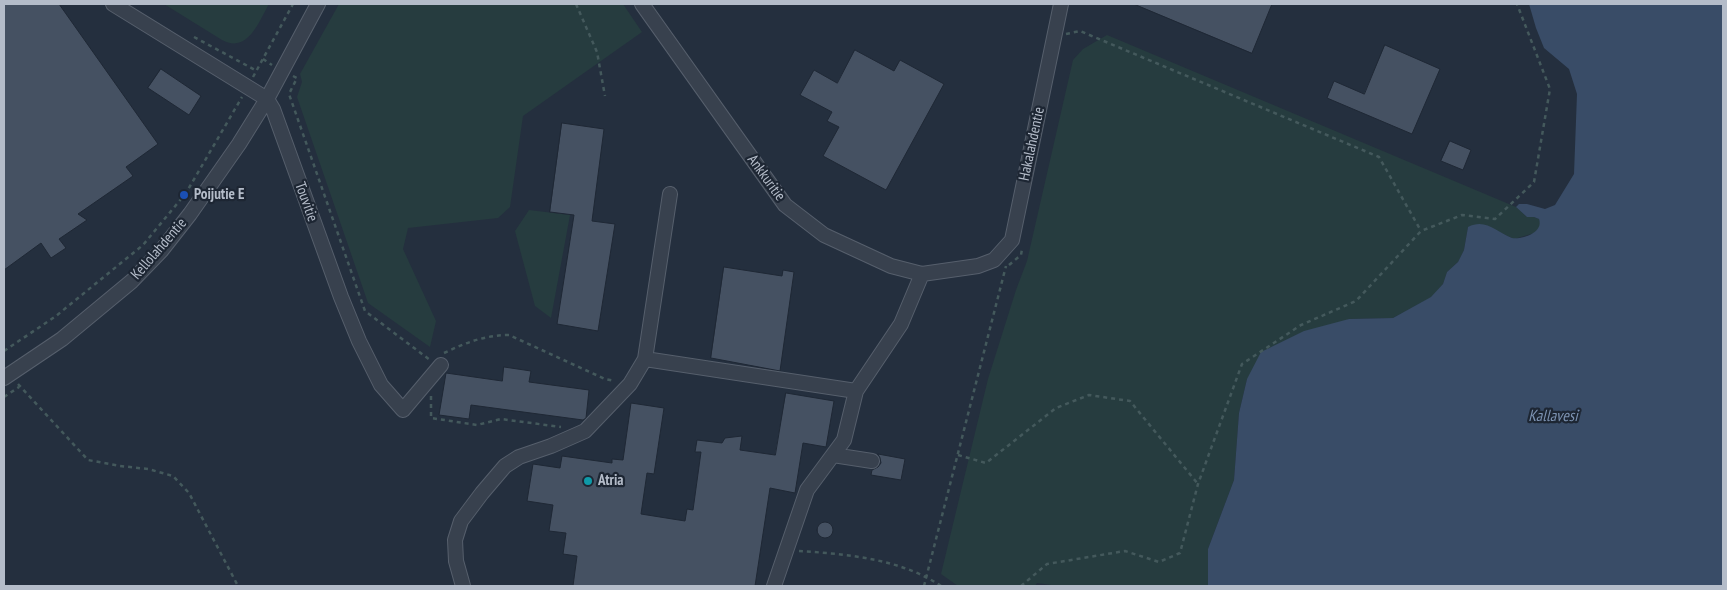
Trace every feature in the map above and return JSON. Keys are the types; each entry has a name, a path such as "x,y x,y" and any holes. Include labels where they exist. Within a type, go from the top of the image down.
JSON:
{"street":[{"path":"113,4 267,99"},
{"name":"Kellolahdentie","path":"4,378 62,339 132,282 156,257 190,214 267,99 281,69 318,4"},
{"name":"Ankkuritie","path":"642,4 785,205 824,235 891,266 922,274 978,266 994,260 1012,240"},
{"name":"Hakalahdentie","path":"1012,240 1061,4"},
{"name":"Touvitie","path":"267,99 273,109 341,297 359,341 381,385 403,410 431,378 440,360"},
{"path":"463,586 456,561 456,540 461,521 482,492 505,466 519,457 551,446 585,430 630,384 645,359 670,194"},
{"path":"774,586 807,490 844,440 856,391 901,324 922,274"},
{"path":"645,359 856,391"},
{"path":"833,454 872,461"}],"path":[{"path":"4,351 56,316 143,245 186,193 293,4"},
{"path":"576,4 598,52 605,96"},
{"path":"1022,586 1047,564 1125,551 1159,562 1180,553 1198,484 1242,364 1301,325 1356,300 1421,231 1462,215 1495,219 1534,182 1550,89 1517,4"},
{"path":"1056,30 1066,34 1080,31 1379,157 1421,231"},
{"path":"263,59 297,78 289,94 365,311 431,360 431,418 477,425 501,418 551,425"},
{"path":"924,586 1012,240"},
{"path":"440,360 464,343 496,335 509,335 606,379 630,384"},
{"path":"4,397 20,386 88,460 148,469 173,476 189,493 238,586"},
{"path":"958,455 986,463 1056,408 1089,395 1130,401 1198,484"},
{"path":"786,550 858,556 927,576 941,586"}],"green space":[{"path":"164,4 269,4 252,34 239,43 231,43 222,40"},
{"path":"339,4 623,4 642,32 523,116 510,207 498,218 408,228 403,249 436,321 430,347 368,303 297,97 302,82 300,74"},
{"path":"1107,35 1516,207 1527,217 1539,219 1541,223 1534,233 1514,239 1484,225 1468,227 1464,250 1458,262 1447,272 1443,284 1432,297 1393,318 1349,319 1247,379 1239,413 1234,480 1208,549 1208,586 1058,586 1037,583 1035,586 958,586 941,574 988,379 1027,261 1073,60 1083,49"},
{"path":"529,210 570,215 551,318 535,306 515,231"}],"water":[{"name":"Kallavesi","path":"1529,4 1723,4 1723,586 1208,586 1208,549 1234,480 1239,413 1247,379 1261,352 1304,331 1349,319 1393,318 1431,297 1443,284 1447,272 1458,262 1464,250 1468,227 1480,224 1486,225 1512,238 1526,237 1538,228 1540,224 1539,219 1527,217 1516,207 1519,204 1527,204 1545,209 1555,205 1574,174 1577,94 1569,69 1544,48"}],"building":[{"path":"4,4 59,4 158,144 126,167 133,176 78,214 87,220 59,239 66,248 51,258 41,243 4,270"},
{"path":"1134,4 1272,4 1252,53"},
{"path":"1385,45 1440,69 1412,134 1327,98 1334,81 1364,94"},
{"path":"855,50 894,71 900,60 944,84 886,190 823,156 839,127 827,121 832,112 800,95 814,70 837,83"},
{"path":"161,69 201,96 189,115 148,88"},
{"path":"562,123 604,129 592,221 615,224 598,331 557,324 574,215 550,212"},
{"path":"1450,141 1471,150 1463,170 1441,161"},
{"path":"724,267 782,276 783,270 794,272 780,371 711,358"},
{"path":"504,367 531,371 529,382 589,390 586,418 583,420 471,405 469,419 439,415 446,373 502,381"},
{"name":"Atria","path":"786,393 834,401 826,447 803,443 795,493 770,488 755,586 573,586 577,556 563,554 566,533 549,531 553,505 527,501 533,464 560,468 562,456 612,463 612,459 623,460 631,403 664,408 654,474 647,473 641,514 685,521 687,509 693,510 701,452 695,452 697,440 722,443 725,438 742,436 740,450 775,455"},
{"path":"878,454 905,459 901,480 871,475 872,470 881,463"},
{"path":"822,522 828,522 833,527 831,536 822,538 817,533 817,527"}],"place":[{"name":"Poijutie E","path":"184,195"},
{"name":"Atria","path":"588,481"}]}
